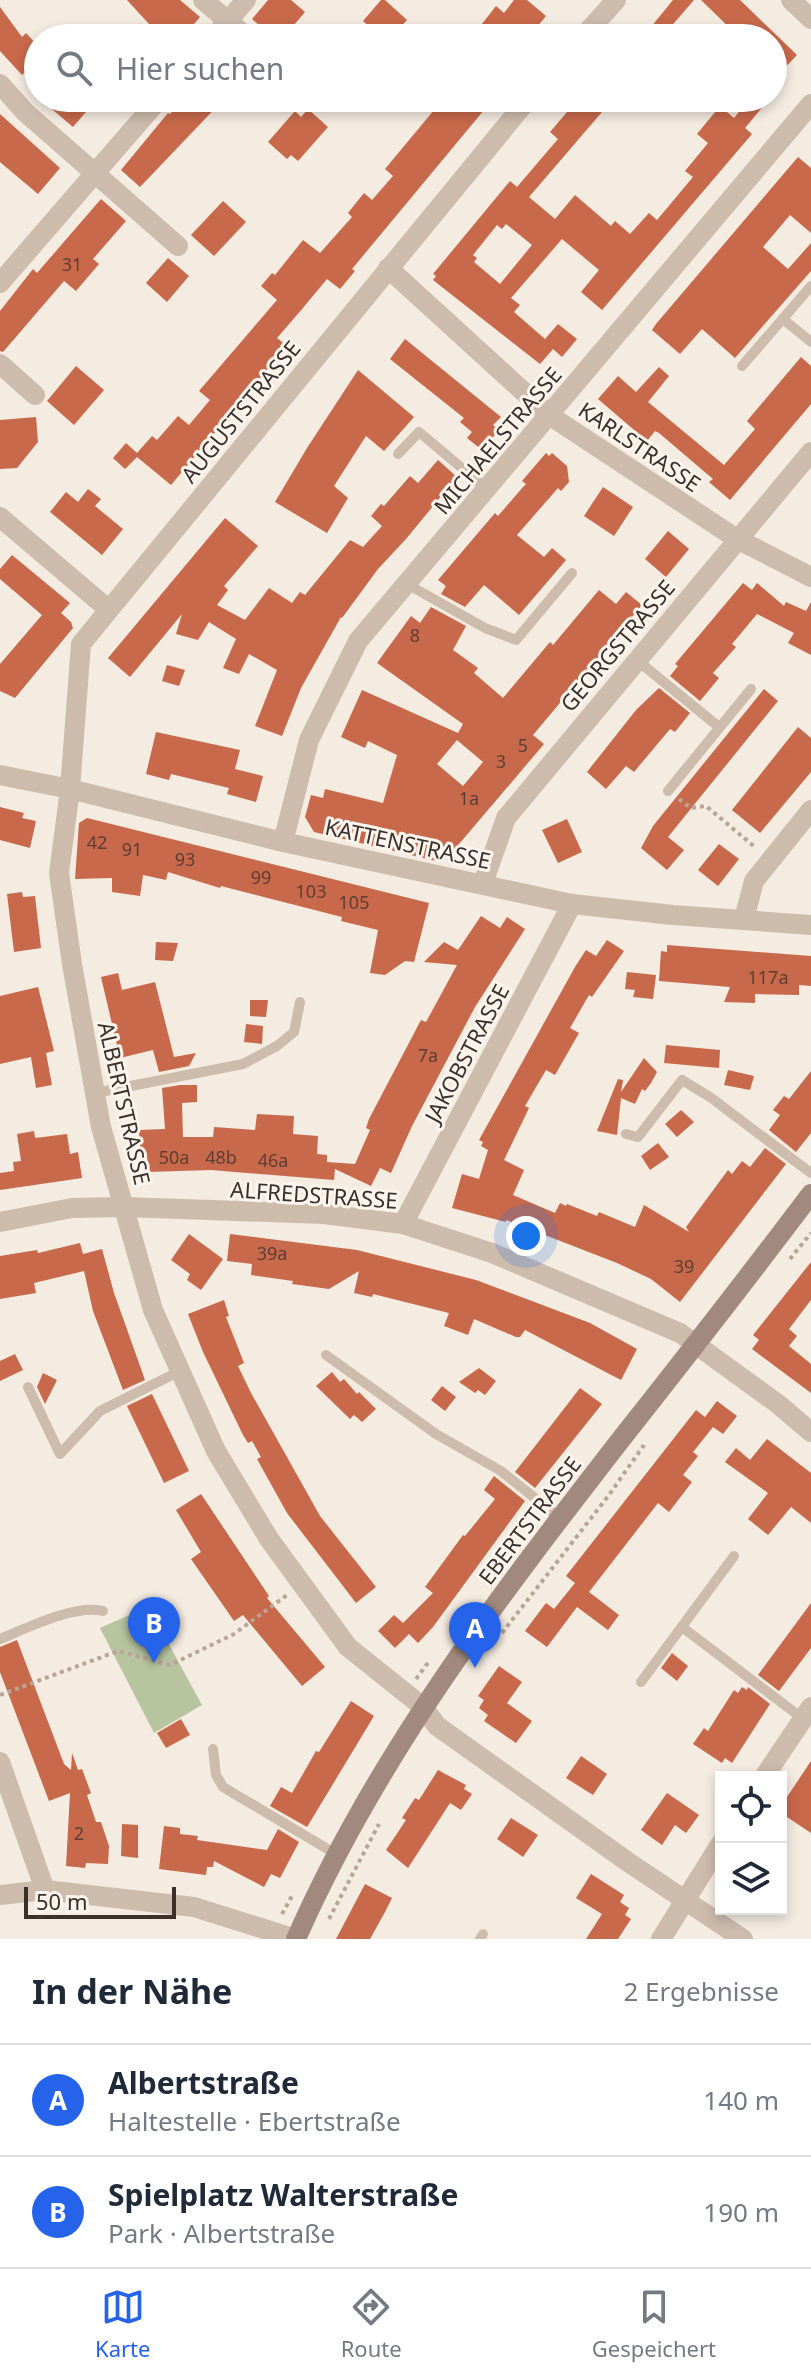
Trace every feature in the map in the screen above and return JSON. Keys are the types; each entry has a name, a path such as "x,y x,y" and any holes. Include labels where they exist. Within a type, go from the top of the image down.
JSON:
{"street":[{"path":"203,0 232,24"},
{"path":"225,24 246,0"},
{"path":"595,24 616,0"},
{"path":"791,0 811,19"},
{"path":"0,84 24,111"},
{"name":"MICHAELSTRASSE","path":"283,842 309,740 358,641 811,104"},
{"path":"25,112 178,246"},
{"path":"0,283 148,112"},
{"name":"AUGUSTSTRASSE","path":"70,789 81,644 517,112"},
{"name":"KARLSTRASSE","path":"388,268 549,415 737,539 811,577"},
{"path":"0,364 35,395"},
{"name":"GEORGSTRASSE","path":"483,883 506,818 811,452"},
{"path":"0,517 108,609"},
{"name":"KATTENSTRASSE","path":"0,775 70,789 283,842 572,904 811,925"},
{"name":"ALBERTSTRASSE","path":"70,789 59,873 101,1127 153,1310 216,1451 269,1539 348,1647 423,1707 437,1726 628,1862 743,1939"},
{"path":"744,919 754,881 811,810"},
{"name":"JAKOBSTRASSE","path":"403,1224 572,904"},
{"name":"EBERTSTRASSE","path":"296,1939 363,1802 423,1707 560,1518 811,1194"},
{"name":"ALFREDSTRASSE","path":"0,1222 72,1208 124,1207 324,1214 403,1224 492,1253 680,1333 778,1404 811,1432"},
{"path":"768,1771 807,1712"},
{"path":"0,1762 45,1890"},
{"path":"661,1939 715,1852"},
{"path":"0,1895 45,1890 194,1907 296,1939"}],"lane":[{"path":"742,366 811,286"},
{"path":"783,319 811,342"},
{"path":"398,454 419,432 487,489"},
{"path":"407,584 485,628 516,640 572,573"},
{"path":"638,661 719,727"},
{"path":"668,791 751,689"},
{"path":"95,1093 243,1064 277,1046 294,1032 300,1002"},
{"path":"626,1134 638,1137 682,1080 710,1097 811,1173"},
{"path":"326,1355 436,1434 501,1471 560,1518"},
{"path":"28,1387 60,1454 100,1411 146,1385 180,1371"},
{"path":"641,1682 734,1556"},
{"path":"0,1639 43,1621 93,1608 103,1611"},
{"path":"682,1627 807,1712"},
{"path":"213,1749 216,1775 223,1787 336,1854"}],"path":[{"path":"668,791 691,808 706,806 770,860"},
{"path":"493,1643 609,1495 652,1434"},
{"path":"0,1695 118,1651 170,1665 234,1634 302,1584"},
{"path":"326,1926 380,1820"}],"green space":[{"path":"145,1608 161,1630 202,1705 154,1733 100,1628"}],"building":[{"path":"127,0 180,0 200,17 194,24 149,24"},
{"path":"268,0 291,0 305,12 295,24 258,24 252,19"},
{"path":"381,0 385,0 407,20 403,24 366,24 363,21"},
{"path":"514,0 527,0 546,16 539,24 482,24 496,6 504,13"},
{"path":"673,0 694,0 673,24 653,24"},
{"path":"701,0 740,0 765,24 726,24"},
{"path":"0,7 22,37 24,35 24,73 22,75 0,51"},
{"path":"787,45 797,55 787,65"},
{"path":"55,112 86,112 73,127"},
{"path":"212,112 140,187 121,170 170,114"},
{"path":"294,112 301,117 305,112 311,112 328,127 298,161 291,155 287,159 268,142"},
{"path":"432,112 482,112 352,269 355,271 340,289 327,279 277,338 287,346 171,485 137,457 125,469 113,458 126,443 137,453 152,436 157,440 178,416 189,425 210,400 199,391 277,300 261,286 272,273 275,275 303,240 320,253 352,217 348,213 364,193 372,200 393,176 385,169"},
{"path":"567,112 602,112 529,197 555,219 575,195 611,226 615,221 630,234 649,213 657,220 693,177 685,171 708,143 697,134 715,112 727,112 734,118 739,112 758,112 745,128 752,134 602,310 581,292 599,270 562,239 511,298 520,305 514,312 545,339 558,324 577,339 562,357 553,349 540,364 433,280 436,276 433,274 510,181 517,187 558,139 550,132","holes":["506,224 532,245 500,284 474,262 477,258 473,255 497,225 502,229"]},
{"path":"0,114 60,168 38,194 0,162"},
{"path":"798,157 811,168 811,233 790,215 763,247 788,269 811,243 811,271 735,358 702,329 680,354 652,330"},
{"path":"101,199 126,221 93,259 99,264 76,291 64,281 3,352 0,351 0,311 33,269 37,273"},
{"path":"223,201 246,222 214,256 191,235"},
{"path":"168,258 189,276 167,302 146,283"},
{"path":"405,339 501,417 493,425 499,430 482,450 467,438 472,432 460,422 464,418 390,359"},
{"path":"801,357 811,366 811,404 730,500 709,482 713,479 659,433 655,431 647,441 598,399 618,376 636,392 659,367 669,376 648,402 724,465 755,429 747,421"},
{"path":"76,366 104,390 74,425 47,401"},
{"path":"358,370 414,417 384,451 366,436 334,486 348,498 327,533 275,502"},
{"path":"36,417 38,442 17,468 0,469 0,420"},
{"path":"546,453 549,456 552,453 567,466 569,482 561,491 558,488 517,535 544,557 552,548 566,560 519,615 484,585 465,607 441,594 446,586 438,580 495,513 498,516 526,484 522,481"},
{"path":"438,460 457,477 341,617 301,688 282,736 255,726 277,670 249,654 239,674 223,668 236,639 209,622 198,640 176,634 182,614 130,677 108,658 225,518 258,546 224,586 228,590 217,605 245,620 269,588 292,603 300,592 305,595 350,540 363,547 382,526 371,516 381,504 384,506 410,476 418,483"},
{"path":"603,487 633,507 614,536 584,516"},
{"path":"88,489 101,499 95,506 123,529 102,555 50,512 66,492 78,502"},
{"path":"668,531 689,549 666,577 645,559"},
{"path":"12,555 70,603 61,613 73,628 15,698 0,691 0,664 42,615 0,579 0,569"},
{"path":"743,583 752,590 757,583 784,606 786,602 806,611 811,602 811,655 788,643 794,633 757,614 732,644 736,647 713,673 719,678 700,701 670,676 678,666 675,664"},
{"path":"599,590 616,604 626,592 642,605 533,735 544,744 448,857 436,861 314,832 305,817 311,795 323,798 325,789 383,803 397,755 368,741 365,748 341,737 362,690 458,733 463,724 377,663 411,616 420,623 431,607 466,626 453,650 478,668 474,673 503,698 550,642 553,645","holes":["457,740 483,762 463,786 437,764"]},
{"path":"167,665 185,670 179,686 162,681"},
{"path":"659,688 690,713 675,732 670,729 634,772 626,766 606,789 587,772 636,710"},
{"path":"764,689 778,701 668,837 684,850 667,870 641,848 653,826"},
{"path":"798,727 811,738 811,772 760,833 732,810"},
{"path":"156,732 240,750 235,769 263,776 256,802 227,794 229,788 171,774 169,780 146,774"},
{"path":"0,807 24,813 22,818 36,821 30,848 0,840"},
{"path":"87,818 429,903 414,962 405,961 385,975 370,973 378,930 341,921 342,917 220,888 168,872 166,880 143,875 140,896 112,892 112,878 75,879 79,823"},
{"path":"567,819 582,852 558,863 542,830"},
{"path":"719,844 739,859 718,886 698,870"},
{"path":"22,892 23,897 35,896 41,948 14,952 7,894"},
{"path":"481,916 500,928 507,917 525,929 475,1007 412,1126 391,1173 380,1168 371,1186 335,1169 334,1180 211,1170 148,1172 147,1155 140,1156 139,1130 165,1129 162,1088 180,1085 197,1085 197,1102 182,1103 183,1137 213,1137 214,1127 255,1130 257,1114 294,1116 293,1134 318,1136 317,1154 327,1155 327,1162 355,1164 370,1130 366,1128 369,1119 421,1020 426,1022 457,965 424,962 444,942 458,950"},
{"path":"607,940 624,951 592,997 589,995 570,1028 579,1033 555,1075 546,1070 525,1106 529,1108 504,1160 524,1170 513,1195 555,1213 560,1203 567,1204 597,1216 599,1212 635,1227 644,1205 689,1232 686,1227 728,1170 732,1174 742,1161 750,1167 765,1148 786,1164 680,1302 651,1279 617,1263 506,1220 452,1208 462,1174 479,1179 488,1150 481,1146 483,1142 479,1140 575,967 586,950 596,956"},
{"path":"156,942 178,943 173,961 155,960"},
{"path":"667,945 811,956 811,986 799,985 799,995 755,994 755,1003 724,1002 730,987 659,981 661,951 667,952"},
{"path":"627,972 656,975 653,999 633,997 635,990 625,989"},
{"path":"118,973 122,990 155,982 174,1057 196,1053 189,1066 159,1072 153,1050 120,1058 101,977"},
{"path":"38,987 54,1051 46,1053 52,1085 36,1088 31,1057 0,1064 0,996"},
{"path":"250,1000 268,1000 266,1017 250,1016"},
{"path":"246,1024 263,1026 262,1044 244,1042"},
{"path":"666,1045 720,1050 719,1068 664,1063"},
{"path":"644,1058 657,1072 651,1083 645,1091 642,1089 635,1104 621,1098 617,1135 597,1131 618,1079 623,1080 621,1092"},
{"path":"728,1070 754,1076 750,1090 724,1085"},
{"path":"811,1071 811,1133 796,1152 769,1130 780,1115 773,1110 784,1096 789,1099"},
{"path":"681,1110 694,1122 677,1137 665,1124"},
{"path":"34,1131 35,1138 67,1134 70,1154 78,1152 82,1178 0,1190 0,1173 14,1171 13,1162 21,1161 17,1134"},
{"path":"658,1143 669,1157 650,1170 641,1156"},
{"path":"189,1234 223,1259 201,1290 187,1280 190,1274 171,1260"},
{"path":"230,1234 357,1250 476,1280 590,1323 637,1349 621,1380 525,1330 520,1337 516,1337 474,1319 468,1335 444,1326 449,1313 373,1294 372,1297 354,1293 359,1271 329,1289 251,1275 252,1264 227,1261"},
{"path":"80,1243 83,1254 102,1249 145,1380 123,1390 93,1311 84,1271 34,1283 36,1293 0,1299 0,1256 37,1250 38,1253"},
{"path":"811,1262 811,1300 789,1329 797,1336 789,1346 811,1364 811,1393 752,1349 759,1340 753,1335"},
{"path":"224,1300 229,1316 226,1317 244,1363 238,1366 251,1393 320,1516 376,1587 356,1603 287,1513 257,1459 261,1457 252,1441 248,1443 243,1435 203,1352 188,1314"},
{"path":"15,1354 23,1370 0,1381 0,1361"},
{"path":"479,1368 496,1381 485,1395 478,1390 475,1393 459,1382"},
{"path":"332,1372 340,1382 344,1379 376,1409 362,1422 354,1415 350,1419 316,1386"},
{"path":"43,1373 57,1380 45,1404 37,1387"},
{"path":"442,1386 456,1397 445,1411 431,1400"},
{"path":"580,1388 602,1404 535,1488 515,1472"},
{"path":"152,1394 189,1471 164,1483 127,1406"},
{"path":"717,1401 737,1416 723,1434 713,1427 693,1452 698,1456 683,1475 692,1482 669,1512 658,1503 589,1592 619,1615 608,1630 577,1607 547,1647 525,1631 546,1603 554,1609 575,1583 566,1576 696,1410 705,1417"},
{"path":"767,1439 811,1473 811,1523 791,1507 768,1535 748,1519 768,1493 725,1462 736,1448 750,1460"},
{"path":"494,1476 525,1501 433,1627 418,1643 409,1634 395,1648 378,1631 394,1615 403,1623 433,1593 425,1587 463,1535 495,1499 484,1490"},
{"path":"201,1494 269,1596 267,1598 325,1667 302,1686 243,1615 234,1621 191,1559 201,1552 176,1510"},
{"path":"811,1603 811,1648 779,1691 758,1675"},
{"path":"17,1640 64,1764 71,1770 72,1753 78,1770 82,1769 91,1793 87,1795 96,1822 101,1822 109,1846 108,1864 86,1863 85,1868 66,1866 70,1793 49,1801 0,1672 0,1647"},
{"path":"672,1653 688,1666 677,1681 661,1668"},
{"path":"499,1666 522,1682 507,1703 532,1721 516,1743 484,1721 488,1715 479,1708 484,1700 478,1696"},
{"path":"742,1687 747,1690 748,1687 770,1704 732,1763 725,1758 722,1763 693,1744 704,1728 708,1731 734,1690 738,1693"},
{"path":"351,1701 374,1716 307,1827 270,1806 281,1787 292,1793 316,1751 319,1752"},
{"path":"181,1719 190,1735 166,1748 157,1733"},
{"path":"581,1756 607,1774 593,1795 566,1778"},
{"path":"811,1761 811,1833 787,1817 787,1797"},
{"path":"438,1770 466,1785 464,1789 472,1794 461,1810 450,1803 408,1868 386,1850 406,1820 402,1818 415,1798 419,1800"},
{"path":"667,1793 699,1815 686,1833 675,1825 662,1845 641,1830"},
{"path":"511,1818 538,1835 523,1857 497,1839"},
{"path":"122,1824 138,1825 138,1858 121,1856"},
{"path":"164,1826 180,1828 180,1834 198,1836 197,1840 267,1850 278,1829 299,1842 280,1878 271,1874 264,1887 214,1861 213,1867 207,1867 206,1875 159,1869"},
{"path":"591,1874 624,1895 620,1902 629,1908 625,1915 631,1919 618,1939 586,1939 602,1914 576,1898"},
{"path":"365,1884 392,1898 385,1912 370,1939 336,1939"}],"place":[{"name":"Spielplatz Walterstraße","path":"154,1663"},
{"name":"Albertstraße","path":"475,1668"}]}
